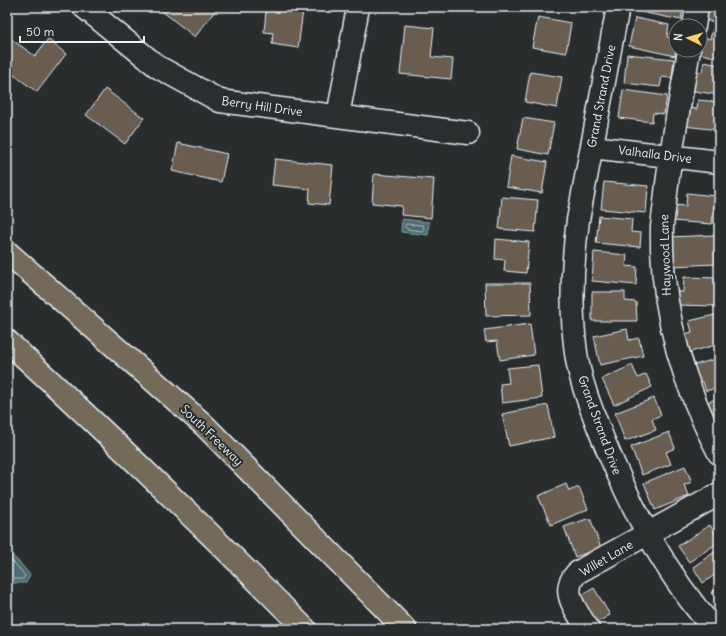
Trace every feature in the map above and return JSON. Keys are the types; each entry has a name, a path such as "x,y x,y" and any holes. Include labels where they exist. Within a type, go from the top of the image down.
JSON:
{"highway":[{"name":"South Freeway","path":"7,252 204,425 399,627"},
{"path":"7,341 115,441 201,524 305,629"}],"street":[{"name":"Berry Hill Drive","path":"84,7 158,67 220,101 468,133"},
{"path":"338,116 358,7"},
{"name":"Grand Strand Drive","path":"618,7 573,253 571,286 576,353 585,389 594,416 622,484 648,534 673,576 714,629"},
{"path":"695,18 697,7"},
{"name":"Haywood Lane","path":"688,58 670,156 662,226 666,299 672,332 681,366 719,453"},
{"name":"Valhalla Drive","path":"592,147 719,162"},
{"name":"Willet Lane","path":"588,629 570,600 569,591 571,582 576,574 719,494"}],"water":[{"path":"402,219 429,222 428,235 401,232"},
{"path":"7,551 30,575 26,583 7,583"}],"building":[{"path":"218,7 195,37 158,8"},
{"path":"278,7 310,7 309,11 303,10 298,48 272,44 273,33 264,32 266,11 278,12"},
{"path":"637,7 683,7 681,18 671,18 636,11"},
{"path":"706,7 719,7 719,23 708,21 708,18 703,18"},
{"path":"538,17 571,23 566,53 532,47"},
{"path":"635,18 668,25 668,54 629,46"},
{"path":"405,25 434,28 431,57 453,59 451,79 400,74"},
{"path":"713,28 719,30 719,58 708,56 708,39 710,39"},
{"path":"11,39 35,56 48,39 66,54 37,92 7,70 7,44"},
{"path":"627,54 674,59 672,78 662,77 660,87 624,83"},
{"path":"704,62 719,65 719,95 689,90 693,71 702,72"},
{"path":"530,72 562,77 557,108 525,102"},
{"path":"105,89 144,118 125,144 86,115"},
{"path":"623,90 667,96 664,114 653,113 652,122 619,118"},
{"path":"698,100 719,102 719,130 684,126 686,108 697,109"},
{"path":"523,118 554,123 548,155 517,149"},
{"path":"178,143 227,154 221,182 172,171"},
{"path":"511,156 547,162 542,193 506,187"},
{"path":"275,159 333,165 329,205 309,203 310,189 272,185"},
{"path":"374,174 434,179 431,218 401,215 402,206 372,203"},
{"path":"604,182 648,186 646,213 601,209"},
{"path":"687,193 715,196 712,224 672,221 673,205 686,206"},
{"path":"502,197 538,200 535,232 499,229"},
{"path":"599,216 632,219 631,232 641,233 640,247 596,243"},
{"path":"715,235 716,264 671,266 670,237"},
{"path":"496,239 529,242 526,273 504,271 505,260 495,259"},
{"path":"594,252 627,255 626,266 637,267 636,285 592,281"},
{"path":"684,277 718,278 717,306 675,305 675,292 683,292"},
{"path":"485,283 530,283 531,315 486,316"},
{"path":"592,292 625,292 625,301 636,302 637,321 592,321"},
{"path":"719,314 719,344 687,353 682,335 692,332 689,321"},
{"path":"530,324 534,355 500,360 497,341 486,342 484,330"},
{"path":"627,329 629,340 639,338 643,356 600,365 594,336"},
{"path":"719,358 719,387 706,391 703,382 696,384 691,366"},
{"path":"538,365 542,398 502,403 500,384 509,383 507,368"},
{"path":"632,365 638,378 646,374 652,387 614,405 602,379"},
{"path":"654,398 661,415 652,419 656,430 625,441 615,413"},
{"path":"719,398 719,427 716,428 708,402"},
{"path":"548,405 554,437 509,446 502,414"},
{"path":"669,432 675,448 666,452 671,464 642,475 631,447"},
{"path":"685,466 692,482 684,485 689,496 655,510 644,483"},
{"path":"566,484 569,491 579,487 588,509 551,525 538,496"},
{"path":"590,518 601,548 575,557 564,527"},
{"path":"710,525 719,539 719,542 689,562 678,546"},
{"path":"719,549 719,572 703,583 693,567"},
{"path":"719,587 719,602 711,593"},
{"path":"594,588 610,615 594,624 579,597"}]}
